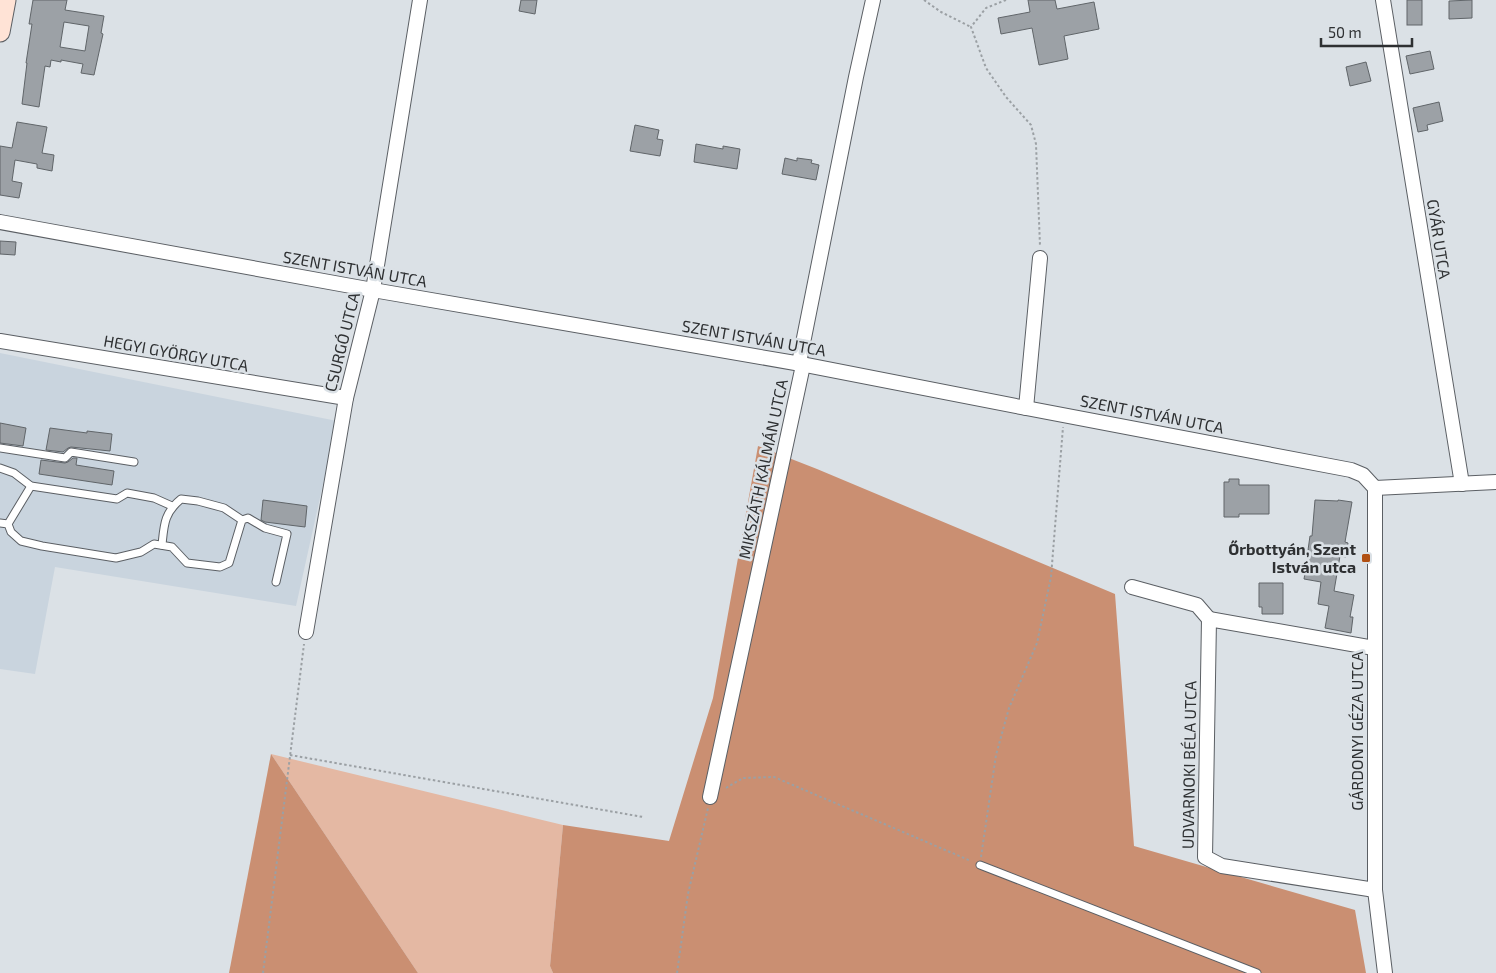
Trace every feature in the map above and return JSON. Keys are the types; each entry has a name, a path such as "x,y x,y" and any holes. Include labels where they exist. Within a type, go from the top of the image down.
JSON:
{"main road":[{"path":"0,32 6,0"}],"street":[{"name":"CSURGÓ UTCA","path":"306,632 346,398 373,290 420,0"},
{"name":"MIKSZÁTH KÁLMÁN UTCA","path":"710,797 802,370 800,358 873,0"},
{"name":"GYÁR UTCA","path":"1383,0 1462,484"},
{"name":"SZENT ISTVÁN UTCA","path":"0,222 373,290 801,364 1351,470 1363,475 1375,488"},
{"path":"1026,408 1040,258"},
{"name":"HEGYI GYÖRGY UTCA","path":"0,340 346,398"},
{"path":"1375,488 1496,482"},
{"name":"GÁRDONYI GÉZA UTCA","path":"1375,488 1375,890 1385,973"},
{"path":"1132,587 1197,605 1209,619 1374,648"},
{"name":"UDVARNOKI BÉLA UTCA","path":"1209,619 1205,857 1222,866 1375,890"}],"lane":[{"path":"0,448 65,458 71,452 134,462"},
{"path":"0,468 14,473 31,486 117,498 127,493 154,498 172,506"},
{"path":"31,486 4,524 21,541 116,558 141,552 154,544 172,546 187,563 220,567 229,563 242,520"},
{"path":"162,545 165,519 172,506 181,499 198,500 224,508 242,520"},
{"path":"242,520 248,518 265,528 287,534 276,582"},
{"path":"980,865 1257,973"}],"path":[{"path":"924,0 941,12 971,27 986,68 1006,97 1031,125 1036,144 1040,258"},
{"path":"971,27 986,8 1006,0"},
{"path":"677,973 688,894 710,797 743,778 774,777 980,865 996,755 1009,708 1037,643 1051,577 1065,415"},
{"path":"263,973 306,632"},
{"path":"290,755 643,817"}],"shaded area":[{"path":"0,353 337,421 296,606 55,567 35,674 0,669"},
{"path":"758,446 1115,594 1134,846 1355,910 1366,973 553,973 550,966 563,825 669,841 713,698"},
{"path":"271,754 563,825 550,966 553,973 418,973"},
{"path":"271,754 418,973 229,973"}],"building":[{"path":"33,0 67,0 65,10 104,16 101,33 103,34 94,75 81,73 83,64 51,60 50,67 45,66 39,107 22,104 32,24 29,24","holes":["64,22 89,26 85,51 60,47"]},
{"path":"521,0 537,0 535,14 519,11"},
{"path":"1028,0 1055,0 1057,9 1094,2 1099,29 1064,36 1068,59 1039,65 1032,28 1001,34 998,18 1030,12"},
{"path":"1407,0 1422,0 1422,25 1407,25"},
{"path":"1472,0 1472,18 1449,19 1449,1"},
{"path":"1430,51 1434,69 1410,74 1406,56"},
{"path":"1366,62 1371,81 1350,86 1346,67"},
{"path":"1439,102 1443,121 1427,125 1428,130 1418,132 1413,108"},
{"path":"17,122 47,127 42,153 54,155 52,171 37,168 37,164 15,160 12,181 22,183 19,198 0,195 0,146 12,148"},
{"path":"635,125 659,130 657,139 663,140 660,156 630,151"},
{"path":"696,144 723,149 723,146 740,149 737,169 694,162"},
{"path":"785,158 797,161 797,158 812,160 811,163 819,165 816,180 782,174"},
{"path":"0,241 16,242 15,255 0,254"},
{"path":"0,423 26,428 23,446 0,443"},
{"path":"50,428 112,434 110,451 71,447 63,452 46,450"},
{"path":"73,458 77,458 76,465 114,471 112,485 39,474 41,460 65,463"},
{"path":"1229,479 1239,479 1239,485 1269,485 1269,514 1239,514 1239,517 1224,517 1224,482 1229,482"},
{"path":"263,500 307,506 305,527 261,520"},
{"path":"1315,500 1352,502 1345,542 1348,543 1346,557 1340,556 1334,591 1354,595 1350,617 1353,617 1351,633 1325,628 1329,606 1318,604 1321,582 1304,579 1310,536 1312,536"},
{"path":"1259,583 1283,583 1283,614 1262,614 1262,607 1259,607"}],"place":[{"name":"Őrbottyán, Szent István utca","path":"1366,558"}]}
